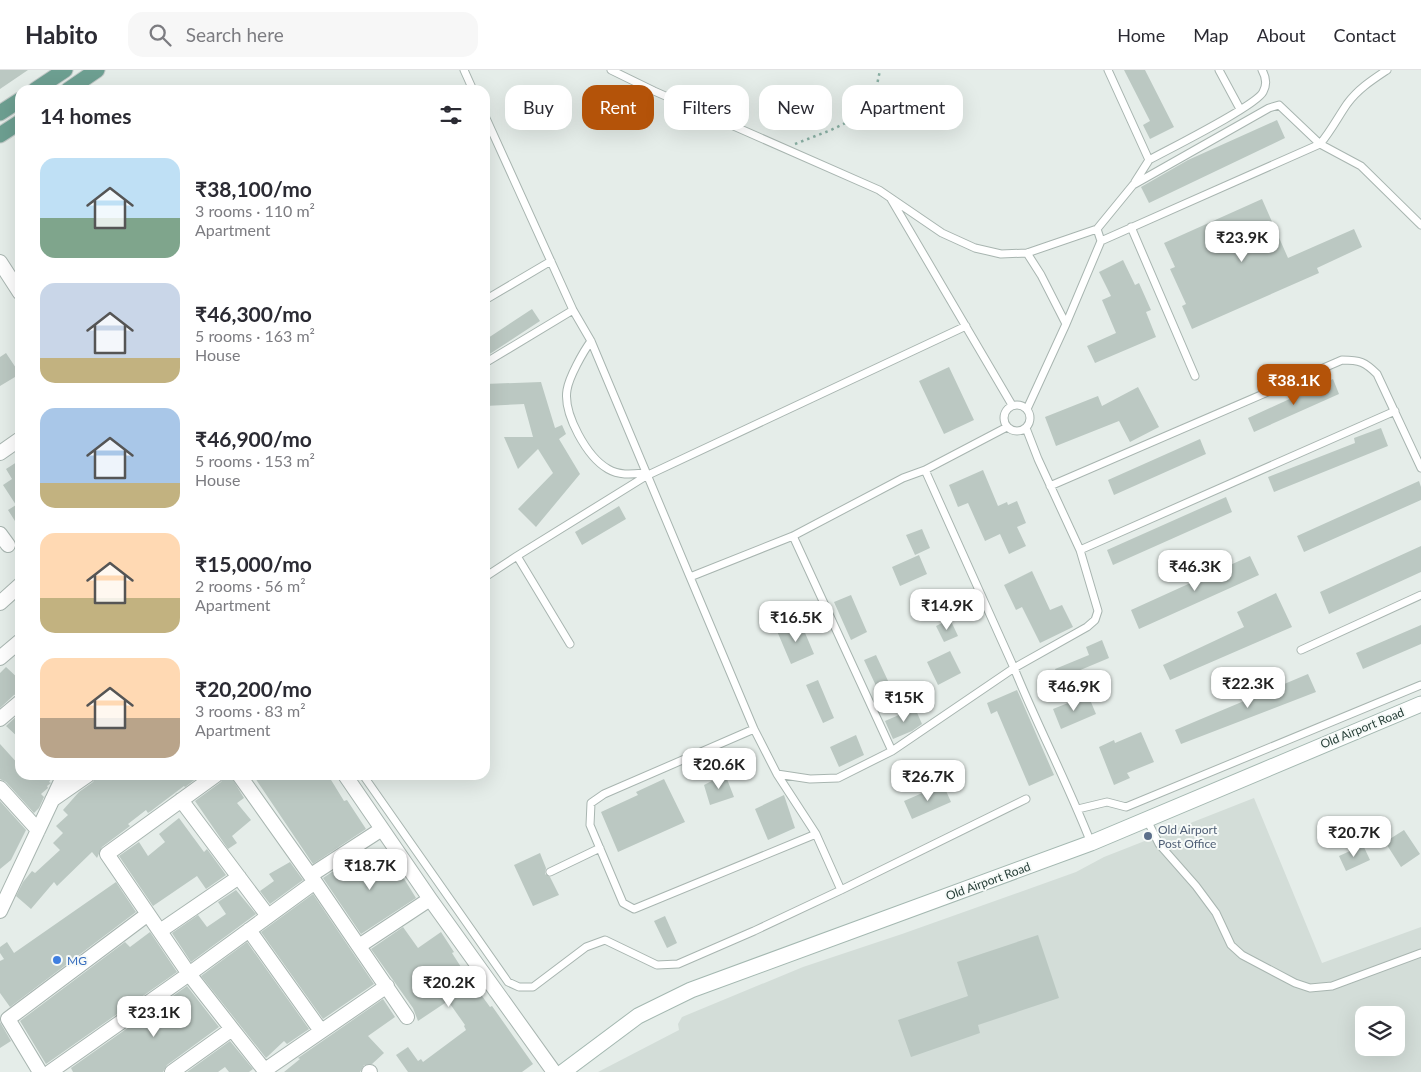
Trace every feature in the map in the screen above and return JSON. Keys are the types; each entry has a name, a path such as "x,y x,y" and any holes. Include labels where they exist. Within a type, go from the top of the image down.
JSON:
{"main road":[{"path":"75,85 97,70"},
{"path":"41,85 55,73"},
{"path":"0,113 15,103"},
{"path":"0,135 15,125"},
{"name":"Old Airport Road","path":"563,1072 638,1016 691,990 1091,843 1421,704"}],"street":[{"path":"2,270 15,287"},
{"path":"0,453 15,443"},
{"path":"0,602 15,589"},
{"path":"0,658 15,645"},
{"path":"0,719 15,706"},
{"path":"0,911 4,891 38,830 62,780"},
{"path":"51,801 81,780"},
{"path":"209,780 107,854 189,974 266,1071 387,986"},
{"path":"243,780 313,878 408,1017"},
{"path":"348,780 430,899 554,1072"},
{"path":"0,788 38,830"},
{"path":"182,800 268,916"},
{"path":"50,1072 189,974 268,916 313,878 382,829"},
{"path":"160,931 239,877"},
{"path":"359,946 430,899"},
{"path":"40,1072 8,1019 148,914"},
{"path":"249,930 321,1031"},
{"path":"172,1072 232,1029"}],"lane":[{"path":"612,70 654,91 879,190 942,233 975,248 1001,254 1026,253 1097,228 1133,184 1149,160 1240,109 1262,94 1266,84 1262,70"},
{"path":"1108,70 1149,160"},
{"path":"1219,70 1240,109"},
{"path":"1028,409 1021,405 1012,405 1008,408 1004,415 1007,427 1016,432 1026,428 1031,419 1028,409 1102,242 1131,227 1320,144 1334,128 1348,104 1364,86 1387,70"},
{"path":"465,72 471,85"},
{"path":"1133,184 1269,108 1279,105 1320,144 1361,166 1421,225"},
{"path":"490,127 573,310 591,341 754,729 777,774 816,834 841,890"},
{"path":"890,197 1012,405"},
{"path":"1131,227 1195,376"},
{"path":"1097,228 1102,242"},
{"path":"1026,253 1066,324"},
{"path":"490,297 551,261"},
{"path":"490,360 573,310"},
{"path":"490,574 646,475 966,326"},
{"path":"591,341 580,357 567,389 571,418 586,448 596,460 609,470 624,475 646,475"},
{"path":"1050,486 1342,360 1355,360 1366,364 1377,374 1421,468"},
{"path":"1080,550 1395,411"},
{"path":"690,577 793,536 1007,427"},
{"path":"777,774 810,779 838,778 892,751 1014,668 1087,627 1095,620 1098,611 1080,550 1050,486 1026,428"},
{"path":"925,470 1028,703 1078,809 1091,843"},
{"path":"793,536 892,751"},
{"path":"517,556 570,644"},
{"path":"1301,650 1421,595"},
{"path":"1078,809 1107,802 1126,807 1421,685"},
{"path":"754,729 604,794 591,804 590,825 623,903 634,909 816,834"},
{"path":"367,780 508,982 519,987 533,987 586,947 604,940 657,965 678,964 841,890 1026,799"},
{"path":"1146,819 1159,844 1196,886 1216,913 1231,945 1242,955 1295,983 1310,988 1332,986 1421,953"},
{"path":"550,872 600,848"}],"path":[{"path":"784,148 831,130 864,114 874,95 880,70"}],"shaded area":[{"path":"1254,798 1322,963 1421,927 1421,1072 598,1072 679,1030 678,1024 682,1017 803,967 1076,872 1104,857"}],"building":[{"path":"0,70 28,70 0,89"},
{"path":"1124,70 1145,70 1174,127 1150,139 1143,125 1150,121"},
{"path":"1277,120 1285,138 1149,203 1141,187 1188,160"},
{"path":"1262,199 1288,258 1354,229 1362,247 1317,268 1319,273 1192,329 1182,306 1186,304 1170,269 1175,267 1164,243"},
{"path":"1123,260 1135,285 1139,283 1151,310 1146,312 1156,337 1095,363 1087,346 1116,333 1102,300 1111,296 1099,272"},
{"path":"532,309 540,321 490,354 490,337"},
{"path":"6,353 15,366 15,377 0,386 0,357"},
{"path":"949,367 974,420 944,434 919,381"},
{"path":"1333,379 1339,394 1254,432 1248,418"},
{"path":"541,382 555,428 562,425 566,434 559,439 580,474 536,527 518,509 553,473 538,449 518,469 504,437 533,437 524,404 490,406 490,384"},
{"path":"1138,387 1159,427 1130,442 1119,421 1056,446 1045,417 1098,396 1102,406"},
{"path":"1381,428 1388,446 1274,492 1268,477 1355,443 1354,438"},
{"path":"1200,439 1206,454 1114,495 1108,480"},
{"path":"15,463 15,503 3,485 12,479 6,469"},
{"path":"983,470 998,506 1007,502 1008,505 1017,501 1026,523 1017,527 1026,546 1009,554 1000,534 985,541 968,503 958,507 949,485"},
{"path":"1419,481 1421,500 1304,552 1297,536"},
{"path":"1226,497 1232,512 1113,565 1107,550"},
{"path":"15,506 15,521 8,510"},
{"path":"619,506 626,519 582,545 575,532"},
{"path":"922,529 930,548 915,555 906,535"},
{"path":"1421,546 1421,572 1329,614 1320,592"},
{"path":"919,555 927,574 900,586 892,567"},
{"path":"1250,556 1259,575 1139,629 1131,610"},
{"path":"1032,571 1050,610 1062,605 1073,627 1040,643 1022,607 1016,610 1004,585"},
{"path":"1276,593 1292,627 1170,680 1163,665 1244,627 1237,612"},
{"path":"851,595 867,632 851,640 834,602"},
{"path":"950,619 958,636 944,642 936,626"},
{"path":"800,621 814,654 791,664 777,631"},
{"path":"1421,625 1421,644 1363,669 1356,653"},
{"path":"1102,640 1109,658 1078,671 1079,674 1060,682 1055,669 1089,655 1086,647"},
{"path":"950,651 961,673 938,685 927,662"},
{"path":"876,655 889,683 877,688 864,660"},
{"path":"6,667 15,675 15,695 0,708 0,673"},
{"path":"1308,674 1316,692 1181,744 1175,730"},
{"path":"818,680 834,718 823,723 806,685"},
{"path":"1017,690 1054,775 1029,786 997,711 991,714 987,703"},
{"path":"1088,695 1096,714 1061,729 1053,709"},
{"path":"915,708 922,724 912,731 893,739 885,721"},
{"path":"15,718 15,734 6,726"},
{"path":"1141,732 1154,762 1127,773 1130,778 1114,785 1099,747 1114,740 1115,743"},
{"path":"856,735 864,755 839,767 830,747"},
{"path":"0,744 15,760 15,780 50,780 49,782 51,783 41,794 44,797 39,808 34,813 6,782 0,779"},
{"path":"725,774 734,797 710,805 704,785"},
{"path":"664,779 685,822 618,852 601,812 638,795 636,792"},
{"path":"94,780 194,780 148,813 146,810 128,824 130,826 102,847 97,858 92,852 57,886 54,882 31,909 16,896 23,882 32,871 35,873 60,850 53,843 63,833 56,826 68,815 63,810 79,792"},
{"path":"222,780 233,780 244,798 237,803 251,820 232,836 237,843 228,849 195,801"},
{"path":"256,780 331,780 344,801 347,800 366,829 313,864"},
{"path":"943,784 951,802 912,819 904,801"},
{"path":"784,795 795,828 768,840 755,809"},
{"path":"0,801 26,830 11,860 0,869"},
{"path":"179,818 204,852 207,849 226,875 206,889 197,876 153,906 119,856 139,842 148,856 165,842 159,834"},
{"path":"1404,830 1420,854 1401,867 1385,842"},
{"path":"1363,845 1370,860 1346,871 1339,856"},
{"path":"383,851 416,898 361,934 323,878 344,864 349,872"},
{"path":"540,853 546,868 545,874 550,877 559,895 533,906 514,865"},
{"path":"290,862 303,880 270,904 260,891 274,881 269,874"},
{"path":"116,882 136,912 10,1007 0,993 0,961 4,959 0,953 0,947 7,942 14,953"},
{"path":"236,890 256,914 191,962 172,933 198,915 207,927 226,914 218,902"},
{"path":"313,894 374,984 323,1019 261,932"},
{"path":"665,916 677,943 667,948 654,921"},
{"path":"403,927 418,948 441,932 468,978 490,1007 492,1006 533,1064 522,1072 408,1072 396,1055 408,1047 418,1061 421,1059 423,1062 466,1030 465,1025 448,1001 418,1021 413,1008 371,949"},
{"path":"150,932 177,972 46,1064 20,1021 125,942 130,947"},
{"path":"1038,935 1059,998 978,1025 980,1033 911,1057 898,1020 968,996 957,962"},
{"path":"247,942 309,1029 287,1044 284,1041 266,1058 201,976"},
{"path":"187,986 219,1027 167,1065 163,1072 73,1072 71,1068"},
{"path":"383,999 395,1017 368,1036 384,1053 372,1064 364,1065 360,1072 284,1072 300,1059 298,1058"},
{"path":"0,1022 11,1041 0,1048"},
{"path":"230,1041 253,1069 249,1072 229,1072 225,1067 218,1072 187,1072"}],"place":[{"name":"Old Airport Post Office","path":"1148,836"},
{"name":"MG","path":"57,960"}]}
